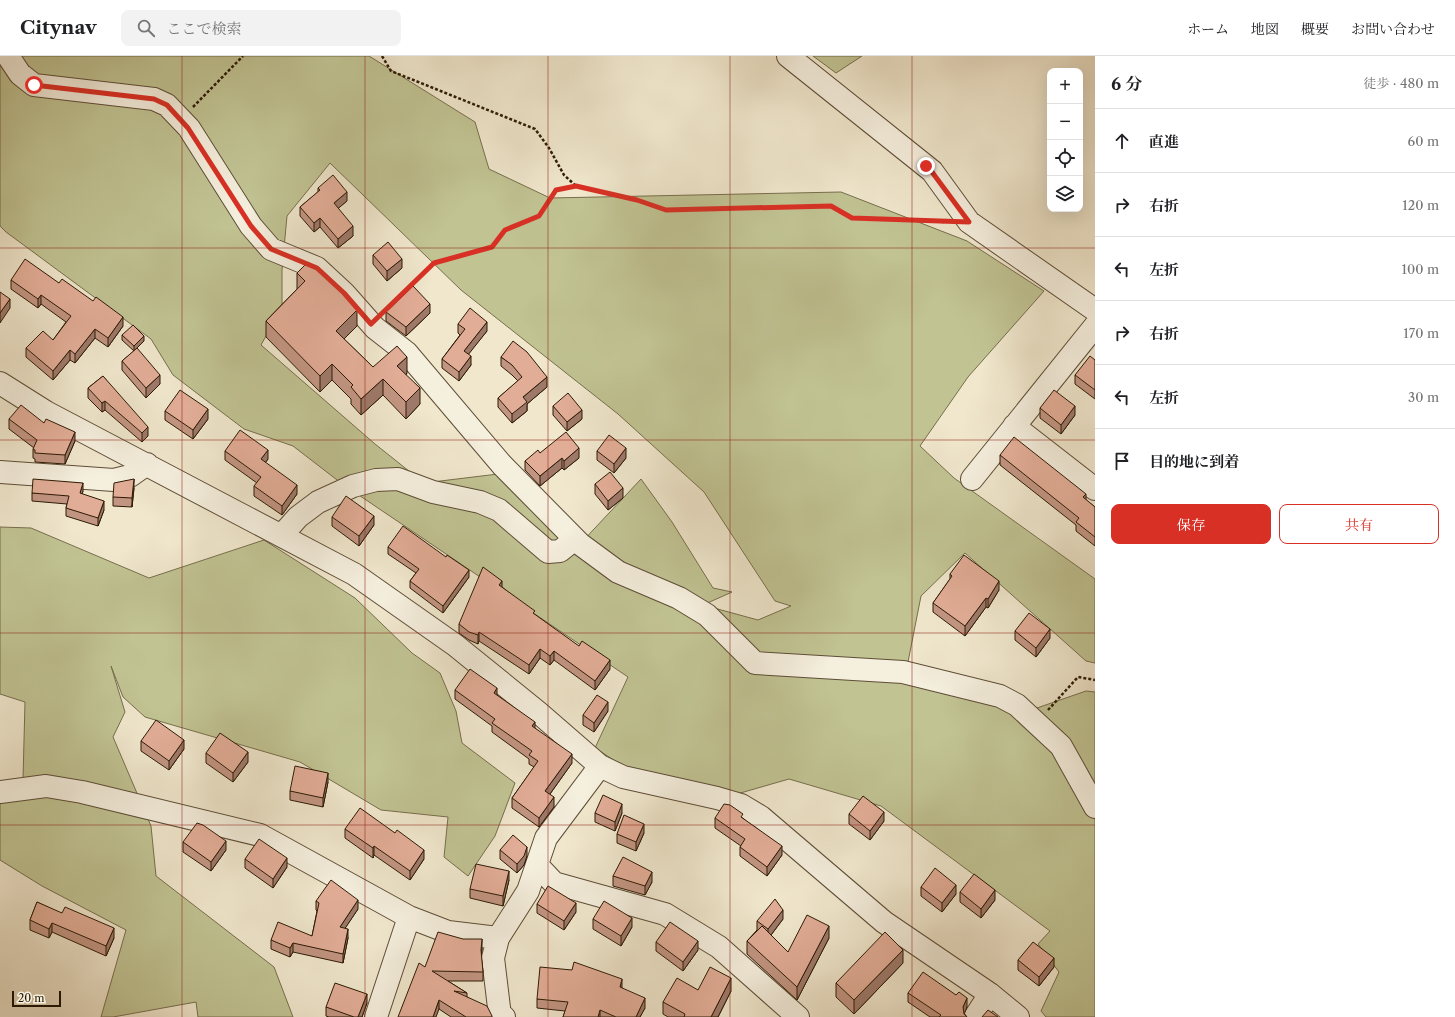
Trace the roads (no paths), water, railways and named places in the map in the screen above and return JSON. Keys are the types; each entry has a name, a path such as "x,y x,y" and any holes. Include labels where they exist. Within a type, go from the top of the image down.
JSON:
{"street":[{"path":"8,56 20,74 34,85 154,99 167,105 188,128 251,226 271,249 317,268 344,293 371,324 407,353 502,465 575,539 618,572 679,598 707,615 755,663 903,672 1000,696 1017,705 1061,746 1095,807"},
{"path":"788,56 932,172 969,222 1095,310"},
{"path":"972,478 1095,326"},
{"path":"0,383 46,412 354,574 455,645 539,713 600,766 623,777 717,798 748,809 761,817 884,922 990,994 1018,1017"},
{"path":"1014,426 1095,489"},
{"path":"0,472 114,480 130,476 147,464"},
{"path":"282,535 298,518 318,502 353,486 376,480 398,479 433,492 480,502 499,510 548,552 560,551 575,539"},
{"path":"504,1017 500,1016 493,958 498,938 528,891 546,838 600,766"},
{"path":"0,792 46,786 82,792 260,835 409,917 448,932 498,938"},
{"path":"537,865 554,883 665,914 719,947 785,1012"},
{"path":"376,1017 409,917"},
{"path":"975,1017 990,994"}]}
